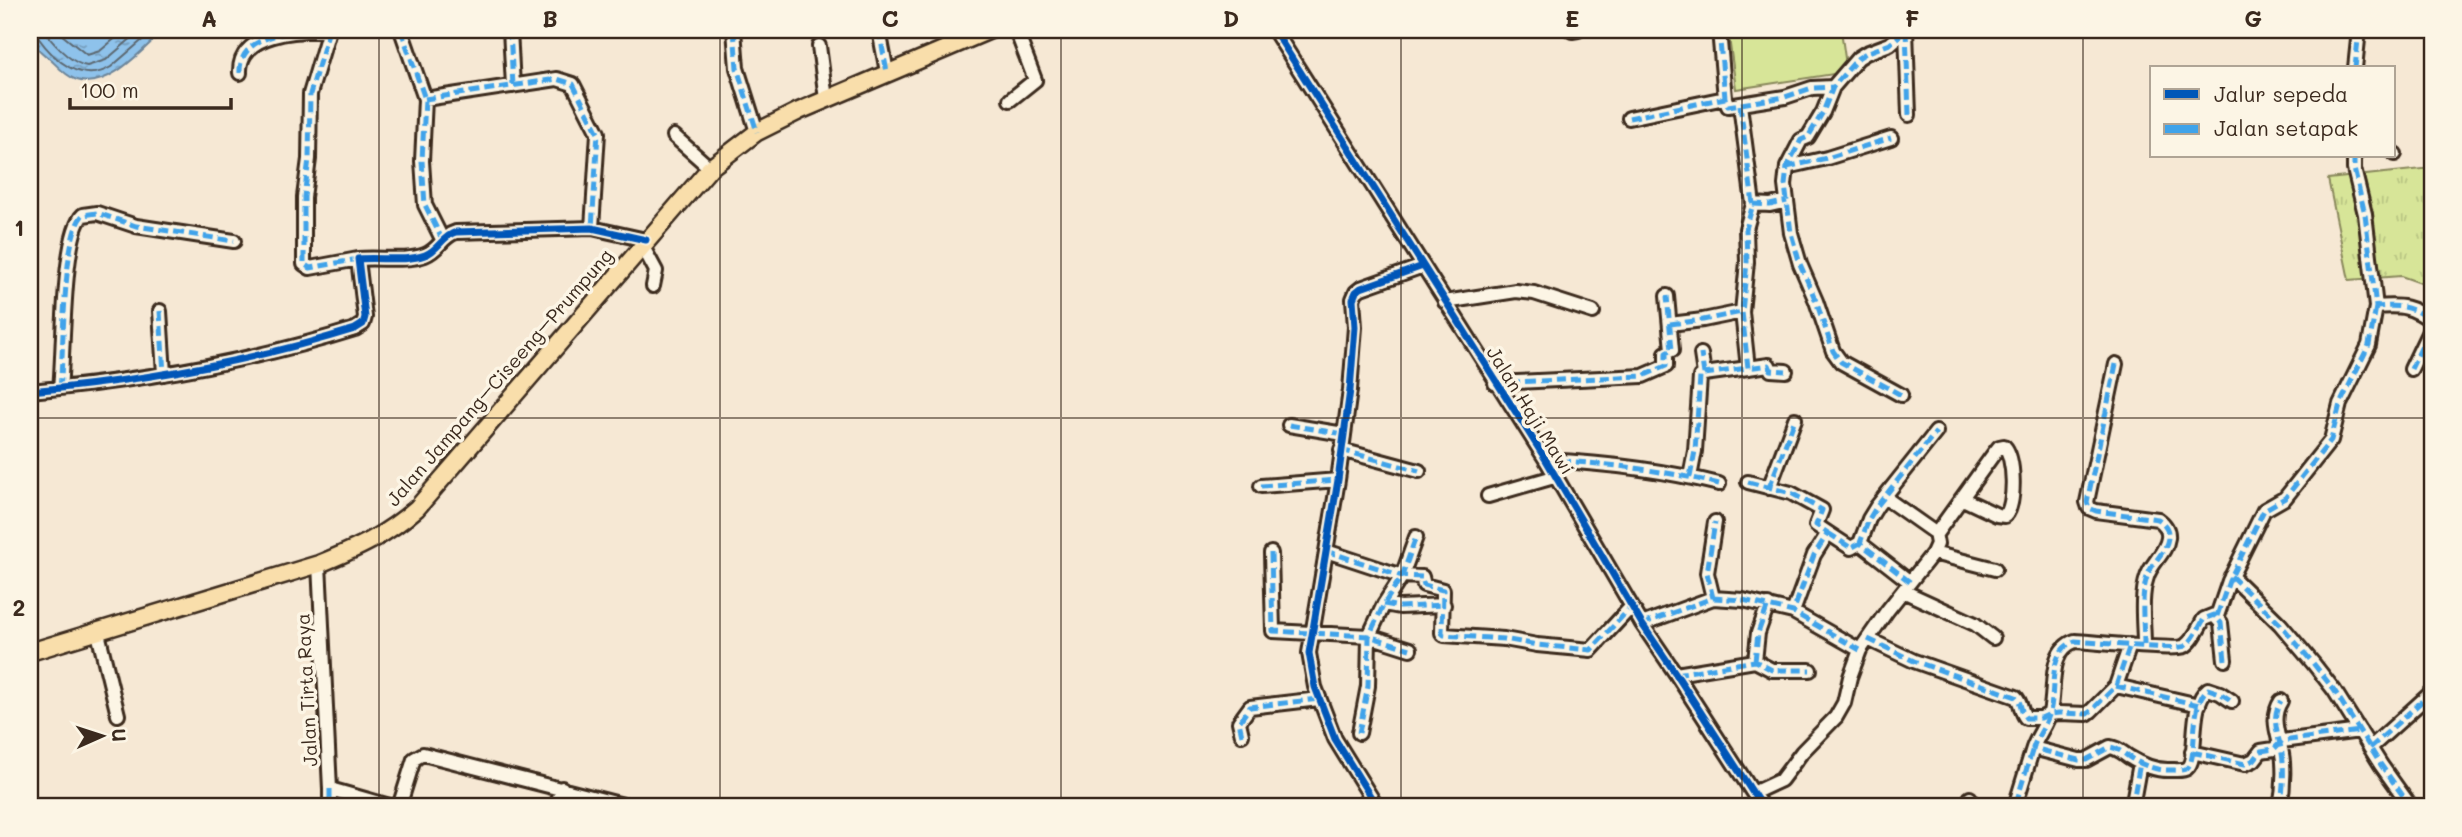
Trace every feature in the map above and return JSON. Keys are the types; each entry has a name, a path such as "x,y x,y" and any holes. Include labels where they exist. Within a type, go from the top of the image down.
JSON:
{"main road":[{"name":"Jalan Jampang–Ciseeng–Prumpung","path":"30,652 319,564 366,545 417,508 710,168 757,132 887,72 990,30"}],"street":[{"path":"240,73 242,58 252,45 278,36 329,30 310,94 310,159 304,197 304,264 310,268 358,259 423,256 433,251 442,239 466,231 592,228 644,243 656,271 653,286"},
{"path":"401,30 425,99 422,162 425,205 442,239"},
{"path":"510,30 513,86"},
{"path":"734,30 737,68 757,132"},
{"path":"879,30 887,72"},
{"path":"1010,100 1035,80 1016,30"},
{"name":"Jalan Haji Mawi","path":"1274,30 1546,460 1642,625 1762,807"},
{"path":"1719,30 1728,106 1785,97 1812,88 1833,87"},
{"path":"2355,66 2359,30"},
{"path":"1901,395 1841,362 1833,351 1791,233 1785,185 1787,167 1801,140 1808,137 1823,112 1833,87 1858,58 1890,44 1905,31"},
{"path":"1905,31 1909,116"},
{"path":"819,46 826,99"},
{"path":"425,99 563,80 573,84 598,133 592,228"},
{"path":"1629,118 1725,97"},
{"path":"1740,105 1753,204 1746,229 1747,262 1742,312 1748,368"},
{"path":"674,136 710,168"},
{"path":"1787,167 1891,138"},
{"path":"2225,660 2223,634 2217,616 2231,576 2264,510 2285,498 2332,440 2340,404 2369,345 2376,307 2365,214 2354,169 2354,158"},
{"path":"1753,204 1770,205 1787,201"},
{"path":"60,388 65,290 76,225 83,215 97,213 136,226 234,241"},
{"path":"30,391 163,374 289,349 360,327 365,317 358,259"},
{"path":"1377,807 1345,758 1319,699 1310,659 1312,632 1320,596 1350,390 1355,327 1353,299 1356,292 1423,266"},
{"path":"1445,302 1516,291 1534,293 1593,312"},
{"path":"1495,383 1643,376 1666,366 1666,353 1672,350 1667,296"},
{"path":"2376,307 2403,306 2418,311 2432,323 2411,369"},
{"path":"160,311 163,374"},
{"path":"1670,324 1742,312"},
{"path":"1700,354 1704,374"},
{"path":"1868,639 1914,661 2016,697 2021,702 2022,714 2026,718 2041,718 2050,714 2087,714 2116,686 2137,645 2148,573 2168,541 2165,525 2158,519 2096,512 2089,508 2087,502 2116,364"},
{"path":"1690,477 1695,451 1700,377 1704,374 1769,365 1771,370 1786,371"},
{"path":"1769,488 1795,419"},
{"path":"1289,425 1344,434"},
{"path":"1748,482 1791,493 1822,510 1816,525 1851,548 1860,543 1869,519 1884,497 1936,432"},
{"path":"1753,793 1781,780 1802,752 1836,717 1844,703 1860,650 1886,611 1933,553 1937,544 1936,534 1997,449 2004,446 2010,453 2011,462 2012,498 2009,513 2005,516 1997,515 1963,499"},
{"path":"1341,450 1419,471"},
{"path":"1546,460 1608,465 1719,484"},
{"path":"1488,496 1554,477"},
{"path":"1261,486 1338,480"},
{"path":"1884,497 1936,534"},
{"path":"1713,598 1707,573 1715,523"},
{"path":"1793,612 1814,555 1828,533"},
{"path":"1359,733 1368,686 1369,636 1384,604 1402,576 1416,537"},
{"path":"1860,543 1907,587 1975,624 1993,638"},
{"path":"1326,551 1402,576 1422,577 1424,585 1443,590 1444,635 1504,639 1591,650 1631,607"},
{"path":"1271,553 1272,630 1369,636 1410,649"},
{"path":"1933,553 1995,569"},
{"name":"Jalan Tirta Raya","path":"319,564 330,789 393,807"},
{"path":"2231,576 2292,638 2334,690 2411,807"},
{"path":"1642,625 1713,598 1743,600 1793,612 1860,650"},
{"path":"1384,604 1400,607 1444,605"},
{"path":"1755,661 1758,633 1768,605"},
{"path":"2001,807 2011,807 2015,803 2033,748 2050,714 2058,656 2065,645 2075,641 2180,648 2191,640 2204,619 2217,616"},
{"path":"98,633 118,715"},
{"path":"1676,674 1755,661 1772,670 1811,670"},
{"path":"2116,686 2199,705"},
{"path":"2033,748 2086,760 2106,748 2113,747 2140,763 2159,770 2183,770 2190,765 2203,693 2208,690 2220,693 2232,701"},
{"path":"2370,748 2432,692"},
{"path":"1242,735 1239,722 1251,707 1319,699"},
{"path":"2280,701 2274,716 2282,741 2284,784 2280,807"},
{"path":"2192,752 2245,764 2254,760 2261,751 2274,749 2282,741 2360,732"},
{"path":"399,807 414,760 423,754 631,807"},
{"path":"2132,807 2140,763"},
{"path":"556,807 562,788"},
{"path":"330,789 331,807"}],"green space":[{"path":"1728,30 1841,30 1847,72 1736,89"},
{"path":"2432,168 2432,287 2401,276 2349,280 2328,179"}],"water":[{"path":"30,30 164,30 125,66 113,74 89,82 73,79 63,72 37,47"}],"marked path":[{"path":"329,30 310,94 309,159 304,197 304,264 310,268 358,259"},
{"path":"401,30 425,99 422,161 425,205 442,239"},
{"path":"510,30 513,86"},
{"path":"734,30 737,68 757,132"},
{"path":"879,30 887,72"},
{"path":"1572,31 1578,30"},
{"path":"1719,30 1728,106 1785,97 1812,88 1833,87"},
{"path":"1906,30 1909,115"},
{"path":"2355,66 2359,30"},
{"path":"240,73 242,59 259,41 287,33 329,31"},
{"path":"1901,395 1841,362 1833,351 1791,233 1785,185 1787,167 1801,140 1808,137 1823,112 1833,87 1858,58 1890,44 1905,31"},
{"path":"425,99 557,79 573,84 598,133 592,228"},
{"path":"1629,118 1725,98"},
{"path":"1740,105 1753,204 1746,229 1747,262 1742,312 1748,368 1769,365 1771,370 1786,371"},
{"path":"1787,167 1891,138"},
{"path":"2354,158 2354,169 2365,214 2376,307 2406,308 2432,321"},
{"path":"1753,204 1770,205 1787,201"},
{"path":"60,388 71,245 83,215 97,213 136,226 234,241"},
{"path":"1495,383 1643,376 1666,366 1666,353 1672,350 1667,296"},
{"path":"2217,616 2229,581 2264,510 2285,498 2331,440 2340,404 2369,345 2376,307"},
{"path":"160,311 164,374"},
{"path":"1670,324 1742,312"},
{"path":"2411,369 2432,325"},
{"path":"1690,477 1695,451 1700,377 1704,374 1701,354"},
{"path":"2116,364 2087,502 2089,508 2096,511 2158,519 2167,529 2167,543 2149,572 2145,585 2144,645"},
{"path":"1704,374 1748,368"},
{"path":"1769,488 1795,419"},
{"path":"1289,425 1344,434"},
{"path":"1910,582 1860,543 1877,506 1936,432"},
{"path":"1341,450 1419,471"},
{"path":"1546,460 1633,468 1719,484"},
{"path":"1261,486 1338,480"},
{"path":"1748,482 1791,493 1822,510 1816,525 1828,533 1814,555 1793,612"},
{"path":"1713,598 1707,573 1715,522"},
{"path":"1828,533 1851,548 1860,543"},
{"path":"1359,733 1368,686 1369,636 1384,604 1402,576 1416,537"},
{"path":"1326,551 1402,576 1422,577 1424,585 1443,590 1444,635 1504,639 1591,650 1631,607"},
{"path":"1271,553 1273,631 1369,636 1410,649"},
{"path":"2231,576 2280,624 2313,663 2334,690 2411,807"},
{"path":"1642,624 1713,598 1743,600 1793,612 1860,650"},
{"path":"1384,604 1400,607 1444,605"},
{"path":"1755,661 1758,633 1768,605"},
{"path":"2225,660 2221,623 2214,615 2204,619 2185,646 2151,647 2075,641 2066,646 2056,662 2050,712 2033,748 2086,760 2110,747 2150,767 2184,770 2191,763 2196,718 2202,696 2208,689 2232,701"},
{"path":"1868,639 1914,661 2016,697 2026,718 2041,718 2059,713 2087,714 2116,686 2130,645"},
{"path":"1676,674 1755,661 1772,670 1810,670"},
{"path":"2116,686 2199,705"},
{"path":"2370,748 2432,692"},
{"path":"1242,735 1239,722 1250,707 1319,699"},
{"path":"2280,807 2283,768 2276,716 2281,701"},
{"path":"2192,752 2245,764 2254,760 2261,751 2274,749 2282,741 2360,731"},
{"path":"2002,807 2016,803 2033,748"},
{"path":"2132,807 2140,763"},
{"path":"330,789 330,807"},
{"path":"1967,807 1970,798"}],"cycle path":[{"path":"1274,30 1546,460 1642,624 1762,807"},
{"path":"30,391 194,369 355,329 363,324 365,317 358,259 401,259 425,255 456,232 592,228 646,240"},
{"path":"1377,807 1335,739 1315,687 1309,653 1350,390 1355,327 1353,299 1361,288 1423,266"}]}
